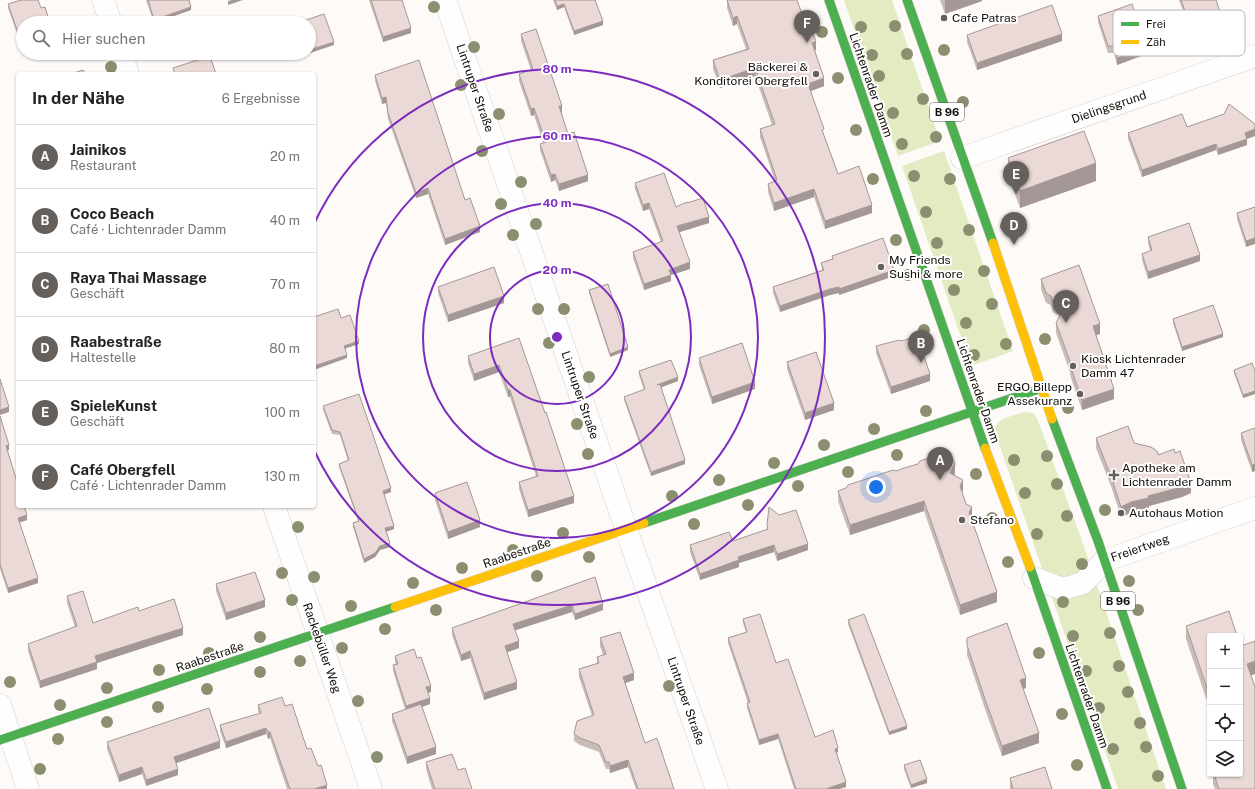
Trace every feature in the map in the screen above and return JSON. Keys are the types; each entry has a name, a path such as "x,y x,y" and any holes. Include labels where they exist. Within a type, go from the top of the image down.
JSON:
{"main road":[{"name":"Lichtenrader Damm","path":"829,0 972,412 1034,578 1107,789"},
{"name":"B 96","path":"907,0 1104,561 1182,789"},
{"name":"Raabestraße","path":"5,739 1042,388"}],"street":[{"path":"103,0 109,16"},
{"name":"Lintruper Straße","path":"445,0 626,529 717,789"},
{"name":"Dielingsgrund","path":"962,158 1255,56"},
{"path":"123,60 127,72"},
{"name":"Rackebüller Weg","path":"275,508 371,789"},
{"name":"Freiertweg","path":"1034,578 1063,589 1083,583 1104,561 1255,508"},
{"path":"0,704 5,739 28,789"}],"green space":[{"path":"844,0 892,0 940,141 898,156"},
{"path":"944,151 1013,351 971,366 902,166"},
{"path":"1024,412 1033,413 1037,418 1081,538 1166,789 1118,789 995,432 998,424 1005,418"}],"building":[{"path":"21,0 38,0 41,8 45,7 48,16 16,16 16,27 8,4"},
{"path":"148,0 189,0 191,7 165,16 153,16"},
{"path":"371,0 402,0 411,28 383,37"},
{"path":"555,0 595,0 603,21 574,31 564,4 557,6"},
{"path":"727,0 797,0 802,14 804,13 816,41 812,43 824,78 808,84 824,129 822,130 838,174 859,166 872,205 825,221 814,189 774,203 768,184 777,180 760,129 775,124 755,68 720,80 713,60 749,49 737,16 733,18"},
{"path":"1181,0 1216,0 1219,10 1184,10"},
{"path":"1132,4 1134,10 1115,10"},
{"path":"1052,5 1062,34 977,63 967,35"},
{"path":"1113,11 1113,46 1108,46 1098,16"},
{"path":"324,14 334,42 316,48 316,17"},
{"path":"536,29 562,106 559,106 568,134 574,132 588,175 559,184 555,174 551,175 540,144 546,142 534,108 531,109 519,74 533,69 521,34"},
{"path":"198,60 211,60 215,72 174,72 173,68"},
{"path":"419,60 465,200 470,198 480,226 445,239 428,188 416,193 388,113 386,97 382,98 375,75"},
{"path":"1229,104 1255,124 1255,129 1245,133 1247,139 1218,149 1216,144 1142,170 1128,133 1182,114 1187,127 1224,114"},
{"path":"1084,131 1096,163 1020,191 1008,158"},
{"path":"664,173 676,207 687,202 703,198 709,217 677,226 690,262 669,270 671,275 644,284 633,252 663,241 649,203 643,205 635,183"},
{"path":"1255,207 1255,238 1246,241 1237,213"},
{"path":"1189,223 1200,255 1148,272 1142,254 1152,250 1148,237"},
{"path":"883,238 894,270 839,289 839,287 830,289 780,306 773,287 824,270 821,263 833,259 832,256"},
{"path":"1079,265 1100,324 1093,326 1114,389 1082,400 1056,323 1064,308 1053,303 1051,296 1046,293 1041,279"},
{"path":"494,267 504,296 448,315 438,287"},
{"path":"608,284 628,347 610,354 589,290"},
{"path":"1213,305 1223,334 1182,347 1173,319"},
{"path":"338,309 341,318 350,315 359,341 344,346 347,355 316,365 316,316"},
{"path":"917,336 930,374 891,387 876,346 899,340 902,341"},
{"path":"519,338 574,496 528,510 519,482 538,476 510,390 508,390 499,365 474,374 468,356"},
{"path":"742,343 755,382 712,397 699,358"},
{"path":"816,352 834,403 805,413 787,362"},
{"path":"671,360 678,377 657,385 660,384 685,460 651,472 624,397 645,389 639,371"},
{"path":"1252,363 1255,371 1255,391 1243,395 1234,370"},
{"path":"0,379 9,407 0,410"},
{"path":"359,394 391,488 383,491 394,526 385,528 390,543 380,546 375,553 364,559 353,523 359,521 339,464 349,460 340,432 332,430 323,406"},
{"path":"0,416 9,445 6,446 16,478 16,508 25,508 27,515 18,518 38,578 8,588 0,564"},
{"path":"1128,426 1134,443 1151,447 1157,451 1158,455 1174,449 1175,453 1180,451 1191,483 1182,487 1148,496 1149,498 1131,502 1121,507 1096,438"},
{"path":"1255,428 1255,464 1252,465 1241,433"},
{"path":"944,453 952,457 955,464 950,473 963,480 960,486 966,504 972,507 969,512 997,592 960,605 924,501 850,525 838,491 846,488 848,485 893,470 896,471 918,464 920,461"},
{"path":"467,482 480,520 448,532 435,493"},
{"path":"769,507 779,515 796,510 808,544 777,554 774,545 738,557 739,560 700,574 690,545 729,532 733,541 768,529"},
{"path":"255,572 265,600 226,613 216,584"},
{"path":"595,577 603,604 575,614 572,605 513,624 519,641 505,646 517,682 484,693 470,651 461,655 452,628"},
{"path":"83,591 93,623 138,607 139,611 174,599 183,628 95,656 97,662 40,681 28,644 77,626 67,596"},
{"path":"1229,611 1236,633 1207,633 1207,688 1186,626"},
{"path":"760,614 776,663 788,659 815,737 833,730 838,748 835,749 846,782 826,789 796,789 778,734 759,740 747,703 750,702 728,638 747,632 743,619"},
{"path":"864,614 907,726 889,732 848,620"},
{"path":"1007,623 1026,678 1020,680 1039,733 1002,746 967,645 967,638"},
{"path":"620,632 634,673 623,677 645,743 657,738 674,789 638,789 628,760 610,766 609,762 606,762 599,745 580,738 574,734 577,721 594,715 579,669 599,663 597,657 606,654 600,638"},
{"path":"1255,641 1255,661 1247,664 1255,687 1255,789 1219,789 1215,777 1243,777 1243,645"},
{"path":"414,649 417,658 421,657 431,686 426,687 430,698 406,706 393,665 398,664 395,656"},
{"path":"282,697 285,706 292,704 307,749 311,748 318,766 321,765 327,785 314,789 290,789 270,732 268,732 266,728 226,742 220,725 261,713 258,705"},
{"path":"421,704 436,747 407,757 392,714"},
{"path":"209,708 220,741 174,757 178,769 146,780 142,767 119,775 107,742"},
{"path":"452,754 458,770 465,768 472,789 435,789 426,762"},
{"path":"920,760 927,779 911,785 904,765"},
{"path":"1045,767 1052,789 1013,789 1010,778"}],"traffic: fast":[{"path":"829,0 985,448"},
{"path":"907,0 993,243"},
{"path":"644,523 1042,388"},
{"path":"1052,419 1098,541 1182,789"},
{"path":"1030,567 1107,789"},
{"path":"0,740 395,607"}],"traffic: slow":[{"path":"993,243 1052,419"},
{"path":"985,448 1030,567"},
{"path":"395,607 644,523"}],"place":[{"name":"Cafe Patras","path":"944,18"},
{"name":"Café Obergfell","path":"807,43"},
{"name":"Bäckerei & Konditorei Obergfell","path":"816,74"},
{"name":"SpieleKunst","path":"1016,194"},
{"name":"Raabestraße","path":"1014,245"},
{"name":"My Friends Sushi & more","path":"881,267"},
{"name":"Raya Thai Massage","path":"1066,323"},
{"name":"Coco Beach","path":"921,363"},
{"name":"Kiosk Lichtenrader Damm 47","path":"1073,366"},
{"name":"ERGO Billepp Assekuranz","path":"1080,394"},
{"name":"Apotheke am Lichtenrader Damm","path":"1114,475"},
{"name":"Jainikos","path":"940,480"},
{"name":"Autohaus Motion","path":"1121,513"},
{"name":"Stefano","path":"962,520"}]}
